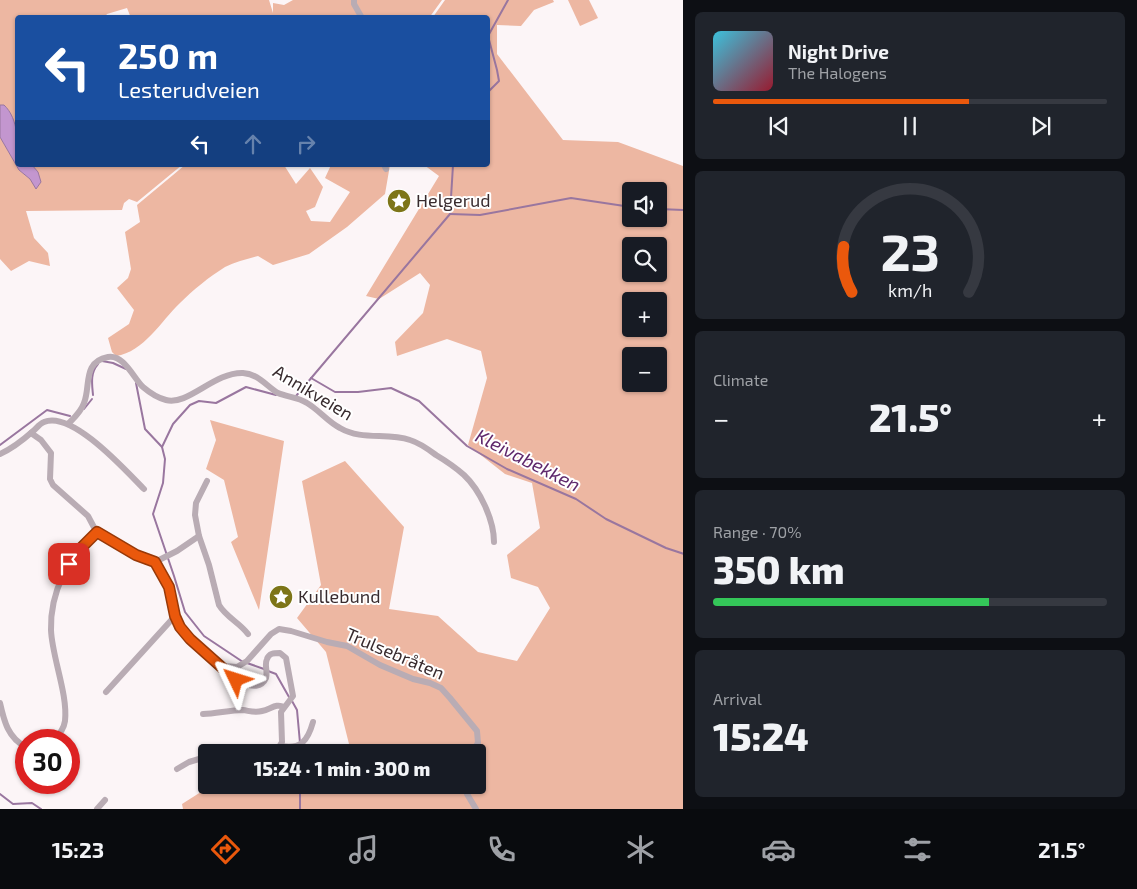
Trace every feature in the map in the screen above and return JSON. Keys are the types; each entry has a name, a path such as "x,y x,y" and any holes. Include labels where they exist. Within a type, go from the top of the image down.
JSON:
{"street":[{"path":"354,0 354,4 360,15"},
{"name":"Annikveien","path":"71,420 84,403 90,370 98,361 109,356 117,358 123,363 145,389 167,401 184,399 215,380 240,373 251,374 279,393 306,403 333,424 348,432 365,436 410,440 421,445 457,469 474,486 488,512 494,532 494,542"},
{"path":"0,454 46,422 71,420 110,454 144,489"},
{"path":"31,433 41,440 51,453 52,466 50,476 53,485 88,516 97,532 136,555 155,562 169,587 175,616 180,627 190,639 236,680 257,685 262,683 266,676 266,660 268,656 276,652 286,658 293,693 292,699 281,712 281,744"},
{"path":"207,481 196,503 195,515 199,536 209,565 219,605 248,634"},
{"path":"63,729 65,722 64,703 51,630 54,604 59,585 69,564 81,548 97,532"},
{"path":"155,562 176,552 199,536"},
{"path":"106,692 175,616"},
{"name":"Trulsebråten","path":"217,663 223,666 237,667 247,661 271,634 279,629 347,646 380,665 412,680 430,683 440,688 477,731 477,744"},
{"path":"0,703 4,722 15,740"},
{"path":"203,714 244,710 256,712 264,711 274,706 280,705 284,707"},
{"path":"300,744 307,736 313,722"},
{"path":"177,769 198,759"},
{"path":"467,794 476,809"},
{"path":"97,809 105,800"}],"shaded area":[{"path":"0,0 269,0 273,13 273,3 284,5 293,0 442,0 431,15 130,15 127,8 106,15 15,15 15,128 10,112 4,105 0,105"},
{"path":"445,0 553,0 554,2 534,10 521,26 497,25 497,54 563,140 618,142 683,166 683,809 183,809 182,804 198,794 486,794 486,744 349,744 326,652 297,618 321,585 302,481 345,461 404,527 389,609 438,616 478,652 517,661 550,608 538,587 511,578 507,555 540,528 532,483 505,474 468,445 487,378 481,351 447,339 397,356 395,342 423,313 430,285 420,273 379,299 366,296 439,176 427,167 490,167 490,15 434,15"},
{"path":"568,0 589,0 598,18 580,26"},
{"path":"0,105 4,105 13,117 15,125 15,163 0,137"},
{"path":"0,137 15,163 15,167 30,179 38,172 34,167 180,167 137,202 129,199 124,203 122,210 26,211 34,238 48,253 50,266 29,261 11,271 0,259"},
{"path":"17,167 34,167 38,172 41,182 36,189 30,179"},
{"path":"183,167 285,167 296,184 310,168 323,187 315,207 306,211 311,221 330,222 350,192 325,178 330,167 390,167 385,194 347,227 309,254 273,265 258,256 225,267 207,279 185,298 144,342 135,349 116,356 112,352 108,338 129,324 134,310 117,288 128,278 131,269 125,232 140,222 137,205"},
{"path":"210,420 284,441 259,610 231,542 238,537 224,480 206,469 216,440"}],"waterway":[{"path":"490,32 508,0"},
{"path":"490,44 499,81 490,90"},
{"path":"296,396 450,214 453,167"},
{"path":"450,214 480,215 571,198 622,206"},
{"path":"667,209 683,210"},
{"path":"102,361 113,363 126,369"},
{"path":"93,395 93,375 98,364"},
{"name":"Kleivabekken","path":"311,378 335,392 358,392 391,388 419,401 467,446 507,469 576,499 606,519 666,548 683,554"},
{"path":"136,383 145,429 162,447"},
{"path":"243,662 204,636 185,612 153,514 163,483 165,459 162,447 173,424 190,405 199,401 216,403 246,387 276,395"},
{"path":"84,409 92,399"},
{"path":"0,445 47,410 70,416"},
{"path":"247,663 264,669"},
{"path":"268,671 276,674 289,697"},
{"path":"292,701 297,710 300,743"},
{"path":"0,794 13,804 32,803 41,809"},
{"path":"300,794 300,809"}],"place":[{"name":"Helgerud","path":"399,201"},
{"name":"Kullebund","path":"281,597"}],"route":[{"path":"69,564 81,548 97,532 124,550 155,562 169,587 175,616 180,627 190,639 236,680"}]}
